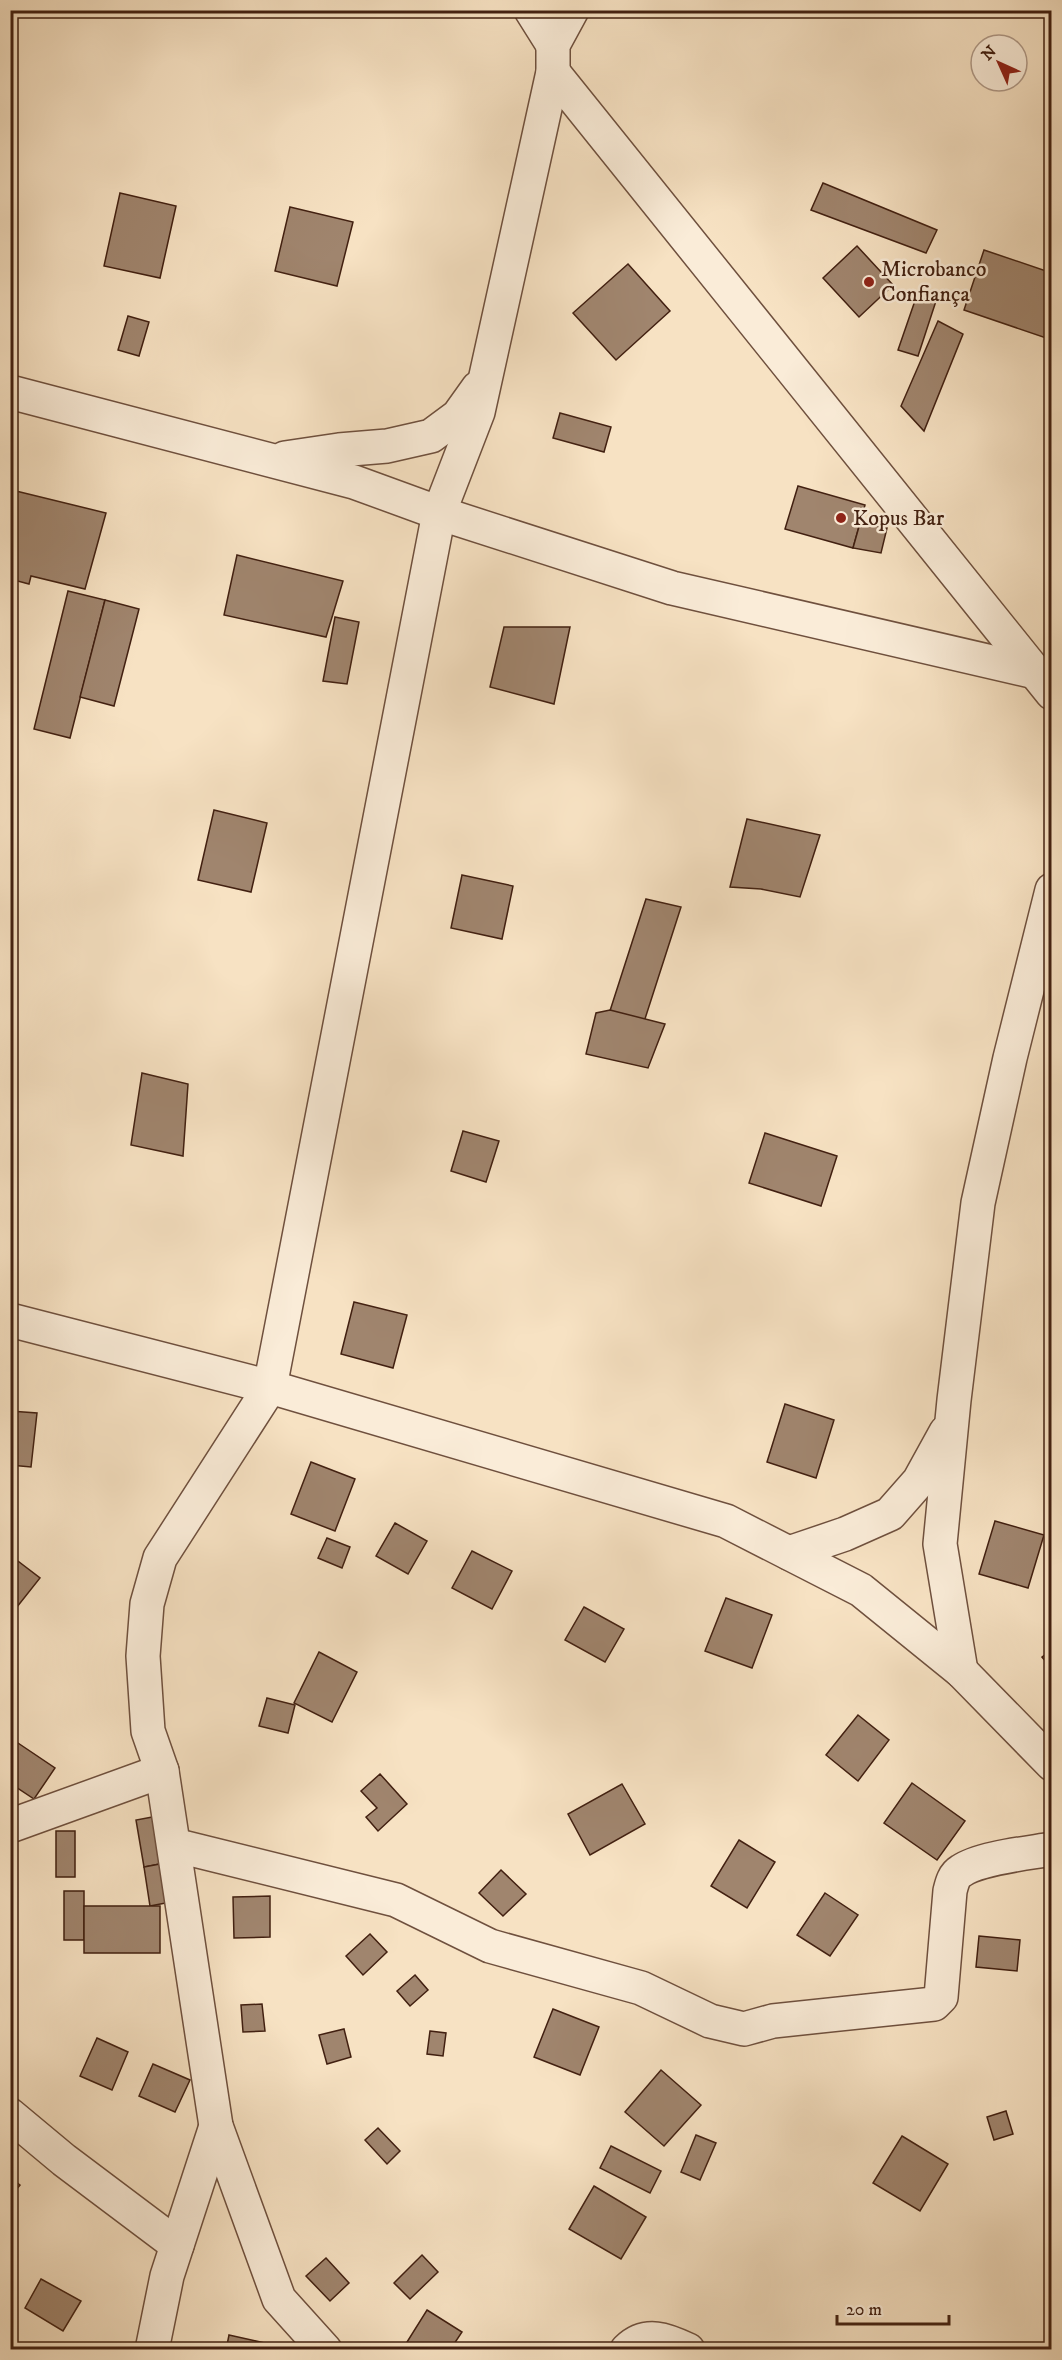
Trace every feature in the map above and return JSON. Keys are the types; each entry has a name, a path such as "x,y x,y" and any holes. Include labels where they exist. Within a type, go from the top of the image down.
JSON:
{"street":[{"path":"531,10 553,58 1043,682"},
{"path":"325,2349 279,2299 216,2126 162,1771 148,1731 143,1656 147,1604 160,1558 270,1387 439,513 478,412 553,58 572,10"},
{"path":"272,460 339,450 387,446 431,436 458,416 485,379"},
{"path":"10,392 354,482 439,513 672,588 1043,682"},
{"path":"961,1671 940,1545 952,1421 978,1203 1010,1058 1052,890"},
{"path":"10,1320 270,1387 726,1521 861,1590 961,1671 1052,1764"},
{"path":"789,1553 845,1534 890,1514 919,1481 952,1421"},
{"path":"10,1826 162,1771"},
{"path":"174,1845 396,1900 490,1946 641,1988 710,2021 744,2029 773,2021 934,2004 941,1997 950,1891 953,1880 960,1871 975,1864 1052,1849"},
{"path":"10,2115 64,2160 177,2245"},
{"path":"152,2349 167,2276 216,2126"},
{"path":"627,2349 641,2339 662,2338 688,2349"}],"building":[{"path":"823,183 937,230 926,253 811,210"},
{"path":"120,193 176,206 160,278 104,266"},
{"path":"290,207 353,222 337,286 275,271"},
{"path":"857,246 893,285 859,317 823,278"},
{"path":"984,250 1052,273 1052,340 964,310"},
{"path":"628,264 670,311 616,360 573,313"},
{"path":"918,292 937,298 918,356 898,350"},
{"path":"128,316 149,322 139,356 118,350"},
{"path":"938,321 963,334 924,431 901,406"},
{"path":"560,413 611,427 604,452 553,438"},
{"path":"798,486 865,505 853,548 785,529"},
{"path":"16,491 106,513 85,589 31,576 29,584 10,579 10,514"},
{"path":"860,523 887,528 881,553 853,548"},
{"path":"237,555 343,581 326,637 224,615"},
{"path":"68,591 105,600 70,738 34,729"},
{"path":"105,600 139,609 114,706 80,697"},
{"path":"335,617 359,622 347,684 323,681"},
{"path":"504,627 570,627 554,704 490,687"},
{"path":"214,810 267,823 251,892 198,880"},
{"path":"747,819 820,835 800,897 761,889 730,887"},
{"path":"462,875 513,886 502,939 451,928"},
{"path":"646,899 681,907 643,1025 608,1017"},
{"path":"610,1010 665,1024 648,1068 586,1054 596,1013"},
{"path":"142,1073 188,1084 183,1156 131,1145"},
{"path":"463,1131 499,1141 486,1182 451,1171"},
{"path":"765,1133 837,1156 821,1206 749,1183"},
{"path":"354,1302 407,1315 393,1368 341,1354"},
{"path":"785,1404 834,1420 816,1478 767,1462"},
{"path":"10,1411 37,1413 31,1467 10,1465"},
{"path":"311,1462 355,1479 335,1531 291,1514"},
{"path":"995,1521 1044,1535 1028,1588 979,1574"},
{"path":"395,1523 427,1541 408,1574 376,1556"},
{"path":"327,1538 350,1547 342,1568 318,1558"},
{"path":"472,1551 512,1571 492,1609 452,1588"},
{"path":"10,1555 40,1578 13,1612 10,1610"},
{"path":"726,1598 772,1615 752,1668 705,1651"},
{"path":"584,1607 624,1629 605,1662 565,1640"},
{"path":"1052,1649 1052,1669 1042,1657"},
{"path":"319,1652 357,1672 332,1722 294,1703"},
{"path":"267,1698 295,1705 288,1733 259,1726"},
{"path":"858,1715 889,1740 858,1781 826,1755"},
{"path":"12,1739 55,1768 34,1799 10,1783 10,1742"},
{"path":"380,1774 407,1804 378,1831 366,1817 377,1808 361,1791"},
{"path":"912,1783 965,1821 937,1860 884,1823"},
{"path":"622,1784 645,1824 590,1855 568,1814"},
{"path":"158,1816 165,1863 144,1867 136,1820"},
{"path":"56,1831 75,1831 75,1877 56,1877"},
{"path":"739,1840 775,1862 747,1908 711,1886"},
{"path":"165,1863 171,1902 150,1906 144,1867"},
{"path":"501,1870 526,1894 503,1916 479,1893"},
{"path":"64,1891 84,1891 84,1940 64,1940"},
{"path":"825,1893 858,1915 830,1956 797,1935"},
{"path":"270,1896 270,1937 234,1938 233,1897"},
{"path":"84,1906 160,1906 160,1953 84,1953"},
{"path":"370,1934 387,1952 363,1975 346,1956"},
{"path":"979,1936 1020,1940 1017,1971 976,1967"},
{"path":"415,1975 428,1990 410,2006 397,1991"},
{"path":"262,2004 265,2031 243,2032 241,2005"},
{"path":"553,2009 599,2027 580,2075 534,2057"},
{"path":"344,2029 351,2057 327,2064 319,2035"},
{"path":"430,2031 446,2033 443,2056 427,2054"},
{"path":"97,2038 128,2052 112,2090 80,2076"},
{"path":"153,2064 190,2080 175,2112 139,2096"},
{"path":"661,2070 701,2105 664,2146 625,2112"},
{"path":"1006,2111 1013,2134 994,2140 987,2117"},
{"path":"378,2128 400,2151 387,2164 365,2140"},
{"path":"696,2135 716,2143 700,2180 681,2172"},
{"path":"902,2136 948,2164 920,2211 873,2183"},
{"path":"611,2146 661,2171 650,2193 600,2168"},
{"path":"10,2177 20,2185 10,2197"},
{"path":"594,2186 646,2217 621,2259 569,2229"},
{"path":"422,2255 438,2272 410,2299 394,2283"},
{"path":"326,2258 349,2283 330,2301 306,2276"},
{"path":"41,2279 81,2301 63,2331 25,2308"},
{"path":"427,2310 462,2332 450,2350 402,2350"},
{"path":"229,2335 278,2346 277,2350 226,2350"}],"place":[{"name":"Microbanco Confiança","path":"869,282"},
{"name":"Kopus Bar","path":"841,518"}]}
